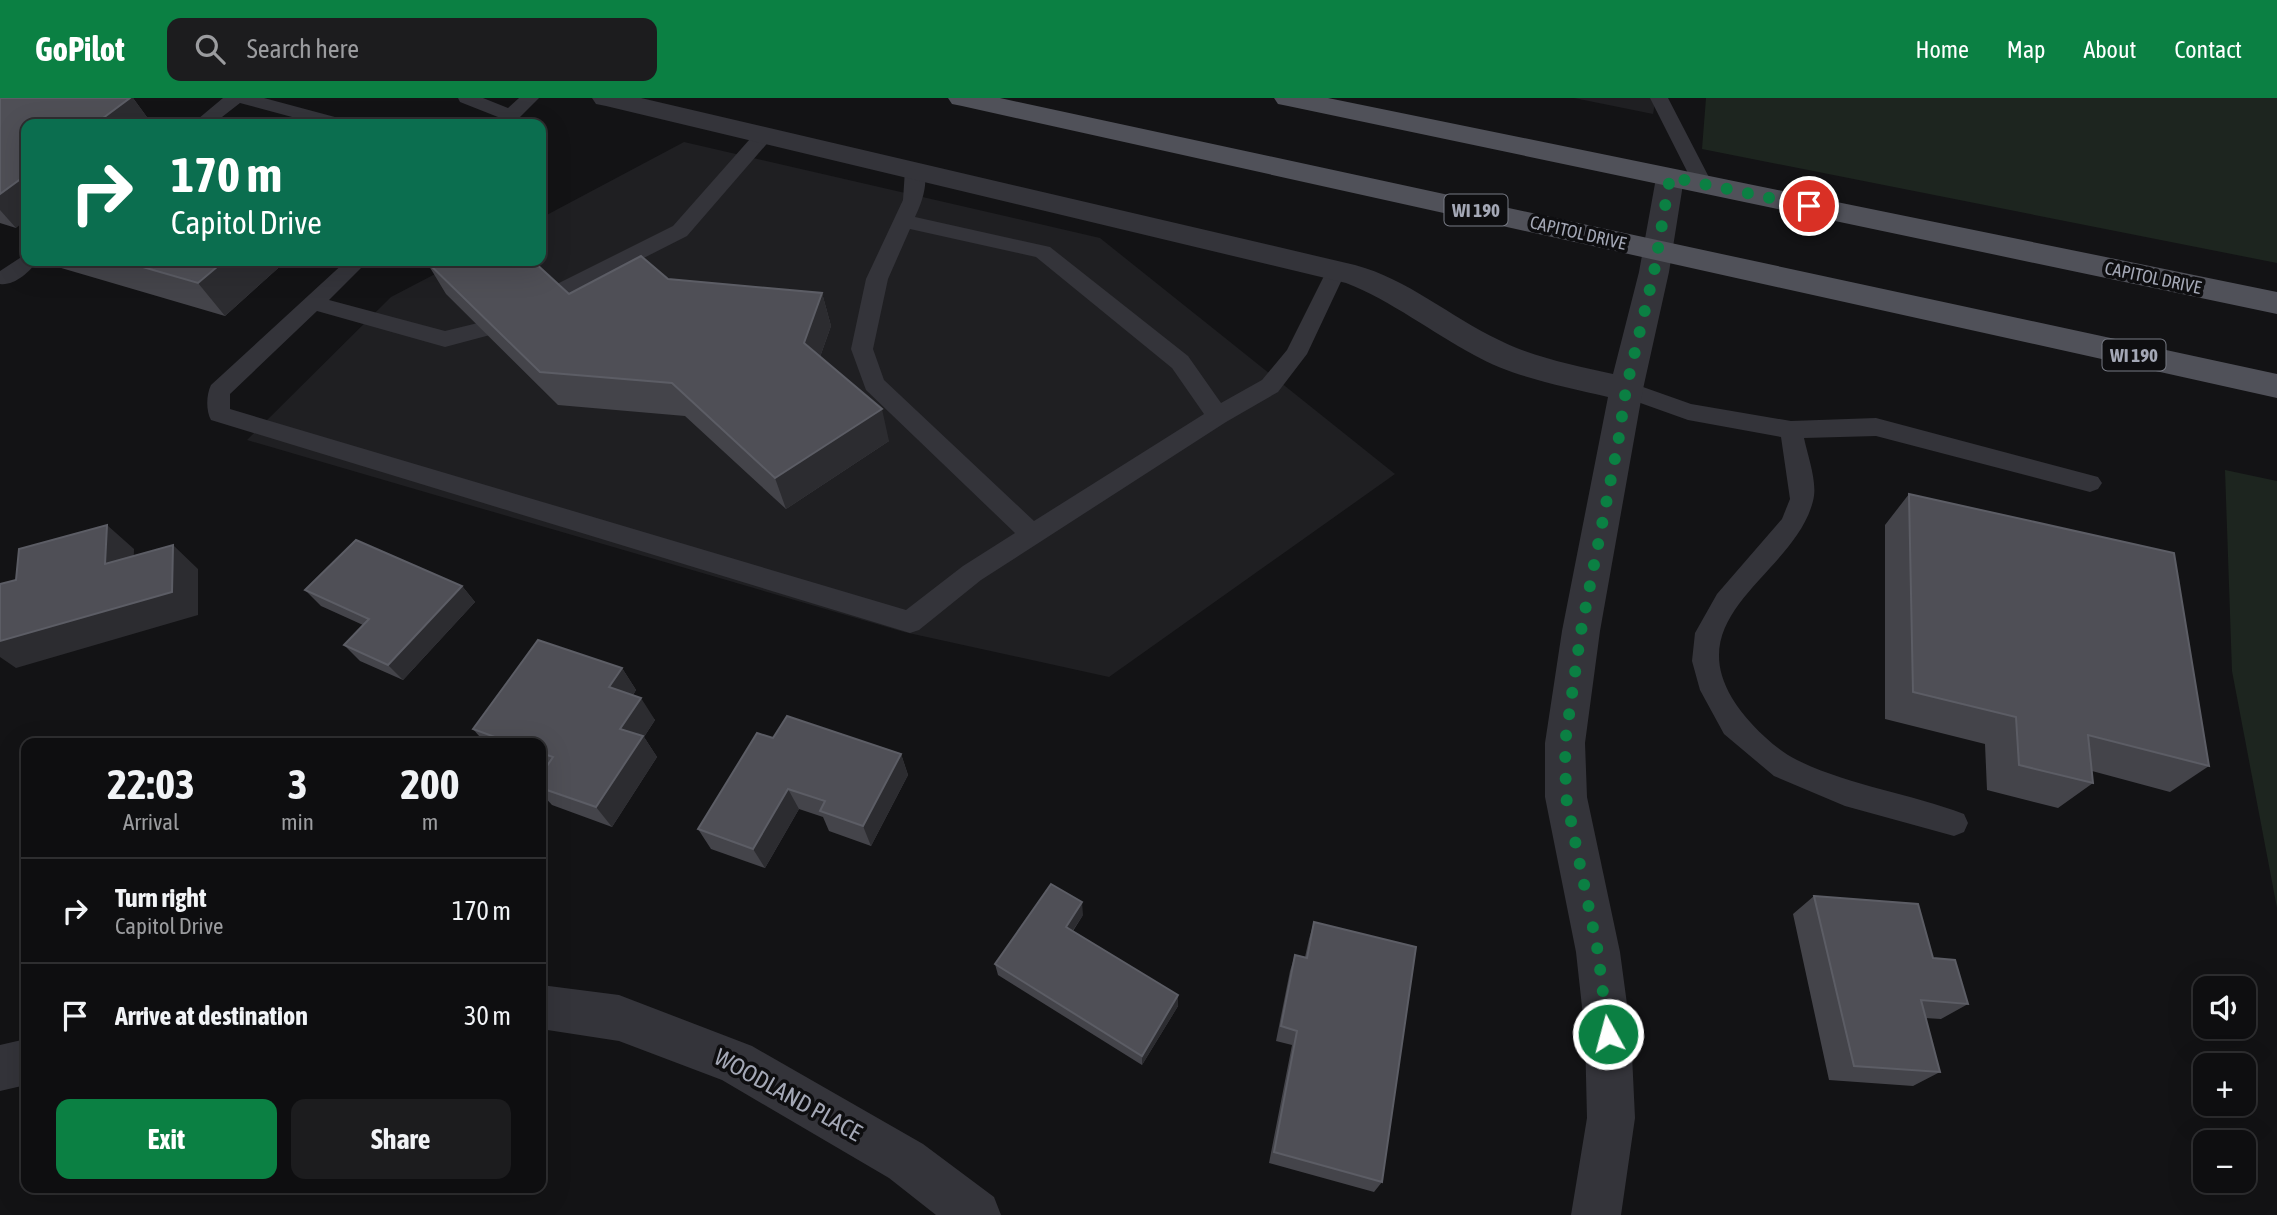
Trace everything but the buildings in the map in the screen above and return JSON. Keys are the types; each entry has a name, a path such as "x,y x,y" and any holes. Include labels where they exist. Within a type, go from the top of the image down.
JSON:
{"main road":[{"name":"CAPITOL DRIVE","path":"962,98 2277,386"},
{"name":"CAPITOL DRIVE","path":"1288,98 2277,303"}],"street":[{"path":"606,98 1336,271 1379,284 1465,337 1526,365 1626,389"},
{"path":"1596,1215 1611,1118 1608,1034 1598,952 1566,797 1565,743 1581,631 1626,389 1657,250 1687,181"},
{"name":"WOODLAND PLACE","path":"546,1008 619,1018 736,1062 906,1161 976,1215"},
{"path":"0,1068 21,1063"}],"lane":[{"path":"208,119 235,98"},
{"path":"243,98 321,119"},
{"path":"467,98 504,119"},
{"path":"507,119 530,98"},
{"path":"1659,98 1687,181"},
{"path":"551,296 680,230 764,135"},
{"path":"915,170 913,200 877,279 862,349 874,384 1032,534"},
{"path":"903,220 1043,253 1180,362 1218,416"},
{"path":"5,278 21,266"},
{"path":"353,266 219,391 219,414 910,622 972,573 1218,416 1270,386 1296,354 1336,271"},
{"path":"314,303 445,338 482,330"},
{"path":"1626,389 1688,412 1791,430 1876,427 2090,483"},
{"path":"1791,430 1802,499 1792,524 1726,601 1708,634 1705,661 1713,690 1734,726 1784,767 1845,793 1954,823"}],"shaded area":[{"path":"1574,98 1656,98 1653,114"},
{"path":"1706,98 2277,98 2277,263 1702,149"},
{"path":"684,142 1100,238 1395,474 1109,677 904,632 247,440 391,297 450,266 546,266 546,215"},
{"path":"2225,470 2277,481 2277,908 2232,671"}],"route":[{"path":"1608,1034 1598,952 1566,797 1565,743 1581,631 1626,389 1654,272 1670,177 1809,206"}]}
